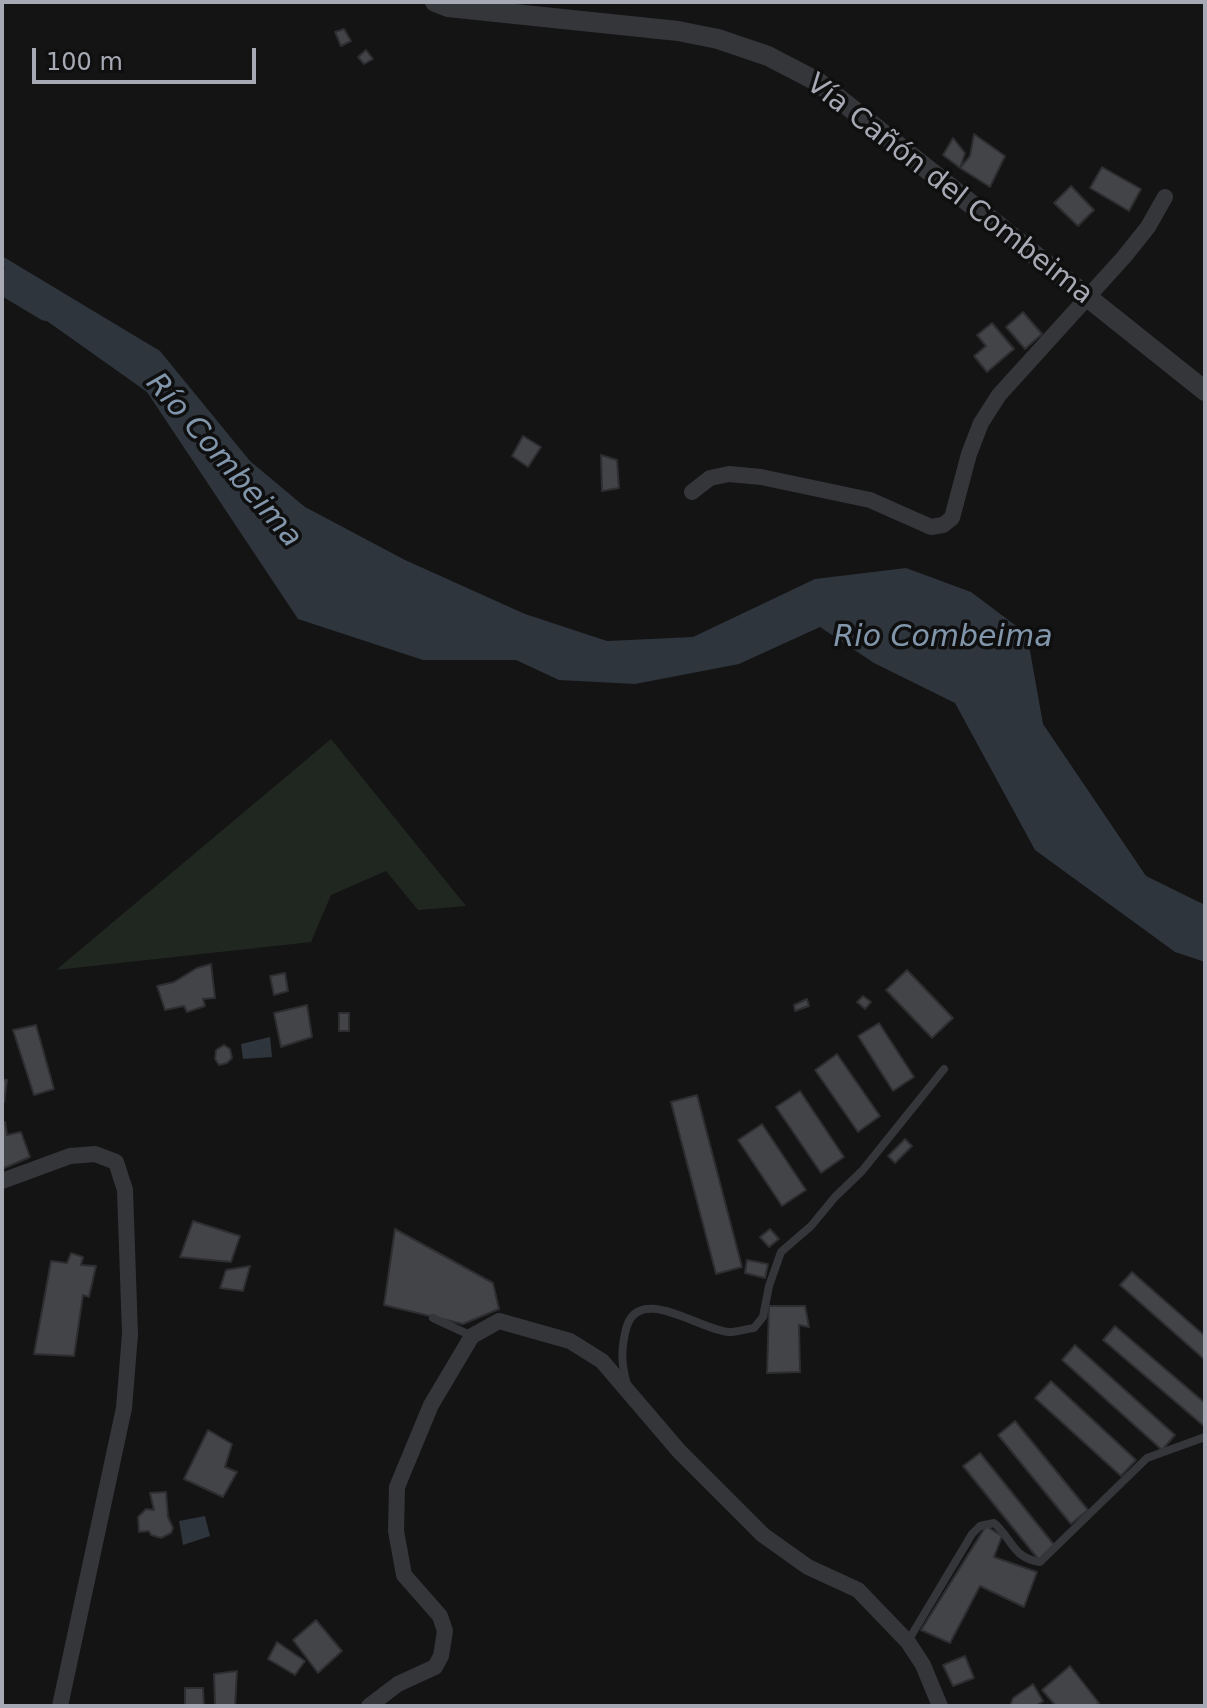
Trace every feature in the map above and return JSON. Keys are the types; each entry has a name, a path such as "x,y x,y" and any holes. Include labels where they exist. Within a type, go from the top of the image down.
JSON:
{"street":[{"name":"Vía Cañón del Combeima","path":"435,2 448,7 678,31 718,39 768,56 818,82 1205,391"},
{"path":"692,492 710,478 729,474 761,477 870,500 931,527 943,525 952,518 969,454 999,395 1148,227 1165,197"},
{"path":"2,1181 70,1156 95,1154 116,1162 125,1190 130,1334 124,1408 60,1706"},
{"path":"369,1706 398,1684 435,1667 441,1656 445,1631 440,1616 404,1575 396,1531 397,1487 431,1405 472,1336 499,1321 570,1341 602,1361 679,1451 763,1535 808,1567 858,1590 908,1642 923,1665 940,1706"}],"lane":[{"path":"628,1388 622,1366 622,1343 628,1322 640,1309 654,1308 728,1332 754,1328 763,1317 769,1286 781,1252 811,1226 862,1171 944,1069"},
{"path":"433,1318 472,1336"},
{"path":"908,1642 972,1534 980,1526 994,1523 1003,1530 1011,1548 1030,1561 1040,1562 1147,1458 1205,1437"}],"shaded area":[{"path":"331,739 466,906 418,910 386,871 331,895 311,942 56,970"}],"water":[{"name":"Rio Combeima","path":"2,256 160,351 250,461 305,507 405,560 525,614 607,641 693,637 815,579 906,568 971,592 1027,634 1043,724 1146,876 1205,905 1205,962 1175,952 1035,850 955,703 874,663 820,627 739,664 635,684 559,680 516,660 423,660 298,619 147,392 23,304 2,263"},
{"path":"270,1037 272,1057 243,1059 241,1044"},
{"path":"205,1516 210,1536 183,1545 179,1521"}],"building":[{"path":"344,29 351,41 341,46 335,32"},
{"path":"366,50 373,59 364,64 358,57"},
{"path":"974,134 1005,156 990,187 960,168 970,156"},
{"path":"953,138 965,153 960,168 943,155"},
{"path":"1102,167 1141,189 1129,211 1090,188"},
{"path":"1071,186 1094,210 1078,226 1054,203"},
{"path":"1023,312 1042,334 1025,349 1006,327"},
{"path":"992,323 1014,349 987,372 974,356 986,346 977,335"},
{"path":"523,436 541,447 528,467 512,456"},
{"path":"601,455 617,460 619,488 602,491"},
{"path":"211,964 215,998 203,999 205,1006 187,1012 184,1006 165,1010 157,986 174,982 197,968"},
{"path":"907,970 953,1018 932,1038 886,990"},
{"path":"285,973 288,991 274,995 270,976"},
{"path":"863,996 871,1002 865,1009 857,1002"},
{"path":"807,999 809,1006 795,1011 794,1005"},
{"path":"307,1005 312,1037 281,1047 274,1013"},
{"path":"339,1013 349,1013 349,1031 339,1031"},
{"path":"879,1023 914,1077 893,1091 858,1036"},
{"path":"36,1025 54,1089 34,1095 13,1030"},
{"path":"224,1045 230,1049 232,1058 219,1065 215,1059 216,1050"},
{"path":"837,1054 880,1116 858,1132 815,1070"},
{"path":"2,1079 7,1080 4,1102 2,1102"},
{"path":"800,1091 844,1157 821,1173 776,1107"},
{"path":"697,1095 742,1267 716,1274 671,1102"},
{"path":"5,1122 7,1135 21,1132 30,1157 2,1169 2,1123"},
{"path":"762,1124 806,1190 782,1206 738,1140"},
{"path":"905,1139 912,1146 895,1163 888,1156"},
{"path":"193,1221 240,1236 231,1262 180,1257"},
{"path":"395,1229 493,1283 499,1309 463,1324 384,1305"},
{"path":"770,1229 779,1239 769,1247 760,1237"},
{"path":"71,1253 83,1257 81,1265 96,1266 89,1297 83,1295 74,1356 34,1354 51,1261 67,1263"},
{"path":"747,1260 768,1264 765,1278 745,1273"},
{"path":"250,1266 243,1291 220,1288 226,1270"},
{"path":"1132,1272 1205,1336 1205,1360 1120,1285"},
{"path":"769,1306 805,1306 809,1327 799,1325 800,1372 767,1373"},
{"path":"1115,1326 1205,1403 1205,1427 1103,1340"},
{"path":"1075,1345 1175,1435 1162,1450 1062,1360"},
{"path":"1051,1381 1136,1460 1121,1476 1035,1398"},
{"path":"1015,1421 1088,1510 1071,1524 998,1435"},
{"path":"208,1430 232,1444 225,1467 237,1472 223,1497 184,1479"},
{"path":"980,1453 1055,1546 1039,1560 963,1466"},
{"path":"166,1492 168,1517 173,1528 171,1533 161,1538 151,1535 149,1531 139,1532 138,1517 146,1509 154,1510 150,1493"},
{"path":"986,1526 1002,1536 994,1557 1037,1572 1024,1607 980,1586 950,1643 921,1630"},
{"path":"316,1620 342,1651 318,1673 293,1640"},
{"path":"277,1642 305,1661 295,1675 268,1659"},
{"path":"965,1656 974,1678 953,1686 943,1665"},
{"path":"1070,1666 1099,1703 1095,1706 1056,1706 1042,1690"},
{"path":"237,1671 235,1706 215,1706 214,1674"},
{"path":"1033,1684 1043,1701 1036,1706 1010,1706 1013,1698"},
{"path":"185,1688 203,1688 204,1706 185,1706"}],"waterway":[{"name":"Río Combeima","path":"2,281 47,308"}]}
